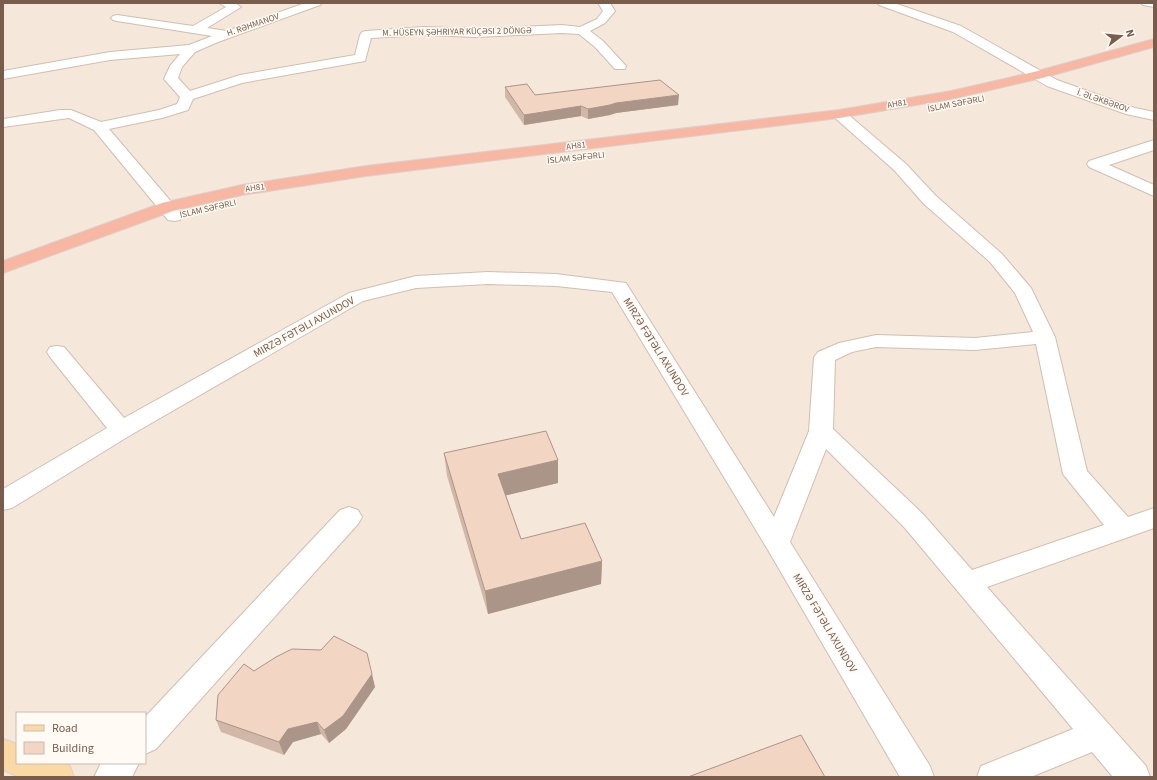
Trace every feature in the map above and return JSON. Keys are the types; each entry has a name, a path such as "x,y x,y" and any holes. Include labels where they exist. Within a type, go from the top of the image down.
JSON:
{"highway":[{"name":"AH81","path":"846,119 1037,75 1154,43"},
{"name":"İSLAM SƏFƏRLI","path":"3,277 171,212 373,181 610,154 966,102 1052,83 1074,75 1154,55"},
{"path":"3,267 171,212"}],"main road":[{"path":"3,754 16,760"},
{"path":"26,764 58,777"}],"street":[{"path":"196,30 235,8 225,3"},
{"name":"H. RƏHMANOV","path":"192,49 227,34 316,3"},
{"path":"604,3 609,11 601,21 582,31 599,44 620,66"},
{"name":"İ. ƏLƏKBƏROV","path":"884,3 957,29 1052,83 1090,97 1154,116"},
{"path":"1147,3 1154,4"},
{"path":"908,11 923,6"},
{"path":"117,18 227,34"},
{"name":"M. HÜSEYN ŞƏHRIYAR KÜÇƏSI 2 DÖNGƏ","path":"187,96 240,79 361,58 366,35 424,31 476,33 562,29 582,31"},
{"path":"99,127 162,114 184,107 187,96 171,79 176,66 192,49"},
{"path":"3,74 110,56 192,49"},
{"path":"3,123 60,114 71,114 99,127 171,212"},
{"path":"846,119 900,167 930,200 996,258 1024,292 1045,337 1075,474 1122,528"},
{"path":"1154,145 1096,164 1154,191"},
{"name":"MIRZƏ FƏTƏLI AXUNDOV","path":"3,501 121,430 356,297 416,282 488,278 556,280 619,287 777,543 918,777"},
{"path":"777,543 821,431 825,357 846,347 876,341 975,344 1045,337"},
{"path":"57,352 121,430"},
{"path":"821,431 914,520 1134,777"},
{"path":"146,738 349,517"},
{"path":"967,583 1154,518"},
{"path":"993,777 1098,734"},
{"path":"110,777 122,764"}],"shaded area":[{"path":"3,3 1154,3 1154,777 3,777"}],"building":[{"path":"660,80 679,95 616,103 588,109 581,106 524,115 505,87 527,84 535,95"},
{"path":"546,431 558,460 498,474 521,539 585,523 602,561 485,591 444,453"},
{"path":"334,636 367,653 372,674 343,716 324,730 317,722 288,729 279,742 216,720 218,695 244,664 254,671 292,649 321,650"},
{"path":"801,735 825,777 688,777"}]}
